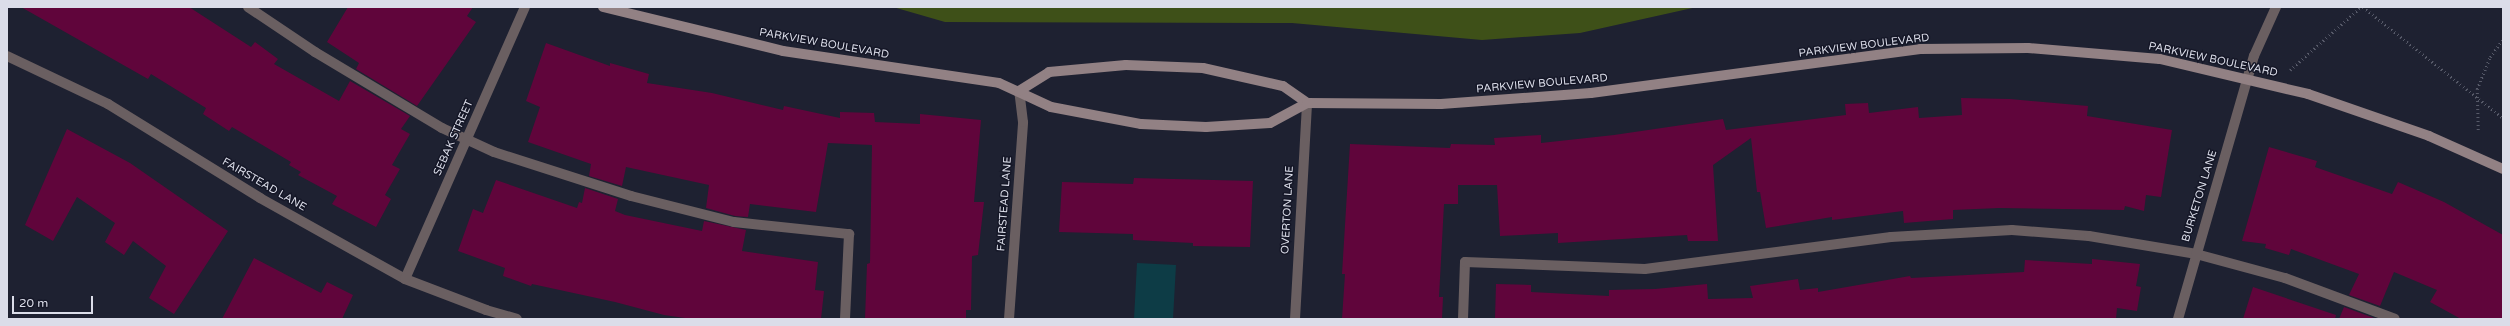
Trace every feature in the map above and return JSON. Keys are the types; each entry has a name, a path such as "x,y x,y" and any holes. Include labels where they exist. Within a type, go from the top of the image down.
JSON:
{"street":[{"path":"248,7 315,52 442,128 540,168 734,222 849,234 845,319"},
{"name":"SEBAK STREET","path":"405,279 525,7"},
{"name":"PARKVIEW BOULEVARD","path":"603,7 783,51 999,83 1019,90 1051,107 1141,124 1206,127 1270,123 1307,103 1440,104 1591,93 1920,49 2028,48 2160,59 2247,81 2273,85 2308,94 2429,136 2503,169"},
{"name":"BURKETON LANE","path":"2178,319 2254,56 2276,7"},
{"name":"FAIRSTEAD LANE","path":"7,56 108,104 260,198 405,279 486,310 517,319"},
{"path":"1019,90 1049,72 1126,65 1203,68 1283,86 1307,103"},
{"name":"FAIRSTEAD LANE","path":"1010,319 1023,122 1019,90"},
{"name":"OVERTON LANE","path":"1296,319 1307,103"},
{"path":"1463,319 1465,262 1645,269 1891,237 2012,230 2090,236 2196,254 2285,278 2395,319"}],"path":[{"path":"2273,85 2362,7 2503,118"},
{"path":"2478,130 2476,97 2481,74 2503,39"}],"green space":[{"path":"893,7 1697,7 1580,33 1482,40 1292,23 945,22"}],"shaded area":[{"path":"1137,263 1176,265 1173,319 1134,319"}],"building":[{"path":"21,7 189,7 251,47 255,42 278,59 274,64 339,101 350,81 410,116 401,129 410,134 392,165 400,169 385,195 391,199 376,227 332,204 337,196 298,175 301,172 289,165 291,162 232,127 229,131 203,114 206,108 151,74 148,79"},
{"path":"348,7 473,7 467,16 476,22 417,106 356,69 359,63 327,42"},
{"path":"546,43 610,66 610,63 649,74 647,83 712,93 783,110 784,106 840,118 840,112 874,113 875,122 920,124 920,114 981,120 974,202 984,202 978,255 972,256 971,310 966,310 966,319 865,319 867,264 870,263 872,145 828,143 816,212 750,204 748,217 735,216 706,208 709,185 626,167 622,186 589,176 591,164 528,142 540,107 526,101"},
{"path":"1961,98 2010,99 2088,106 2087,116 2172,130 2161,197 2146,195 2144,211 2125,206 2124,210 1999,208 1953,210 1953,219 1904,223 1903,211 1832,220 1832,217 1766,228 1760,192 1757,192 1751,138 1713,165 1718,241 1688,241 1687,235 1558,243 1558,233 1500,236 1497,185 1458,185 1458,204 1444,204 1439,297 1443,297 1442,319 1342,319 1345,274 1342,274 1350,144 1450,148 1451,144 1495,145 1494,138 1541,135 1541,143 1614,135 1723,119 1726,130 1846,115 1845,104 1868,103 1869,113 1918,107 1919,118 1962,115"},
{"path":"67,129 130,163 228,231 174,314 149,298 166,266 133,241 124,255 105,242 115,223 77,197 53,241 25,225"},
{"path":"2269,147 2317,161 2315,167 2392,194 2398,182 2444,202 2503,235 2503,319 2461,319 2430,302 2437,290 2394,272 2380,306 2349,295 2359,274 2291,249 2289,255 2265,248 2266,244 2242,241"},
{"path":"1134,178 1253,181 1250,247 1193,246 1193,243 1133,240 1133,234 1059,232 1062,182 1133,184"},
{"path":"496,180 577,208 579,202 582,203 585,188 618,199 615,211 625,215 702,231 704,221 746,230 742,251 818,262 815,290 824,291 821,319 692,319 664,315 615,302 532,284 531,286 503,276 505,268 458,251 473,209 483,213"},
{"path":"254,258 321,293 327,282 353,295 342,319 222,319"},
{"path":"2092,259 2140,264 2136,286 2141,287 2137,311 2117,308 2116,319 1495,319 1496,284 1531,285 1531,292 1609,296 1609,290 1655,289 1707,284 1708,299 1753,298 1750,286 1798,279 1800,290 1818,288 1818,292 1910,276 1911,278 2024,272 2025,260 2092,264"},
{"path":"2253,287 2336,315 2335,319 2243,319"},
{"path":"2344,307 2374,318 2339,319"}]}
